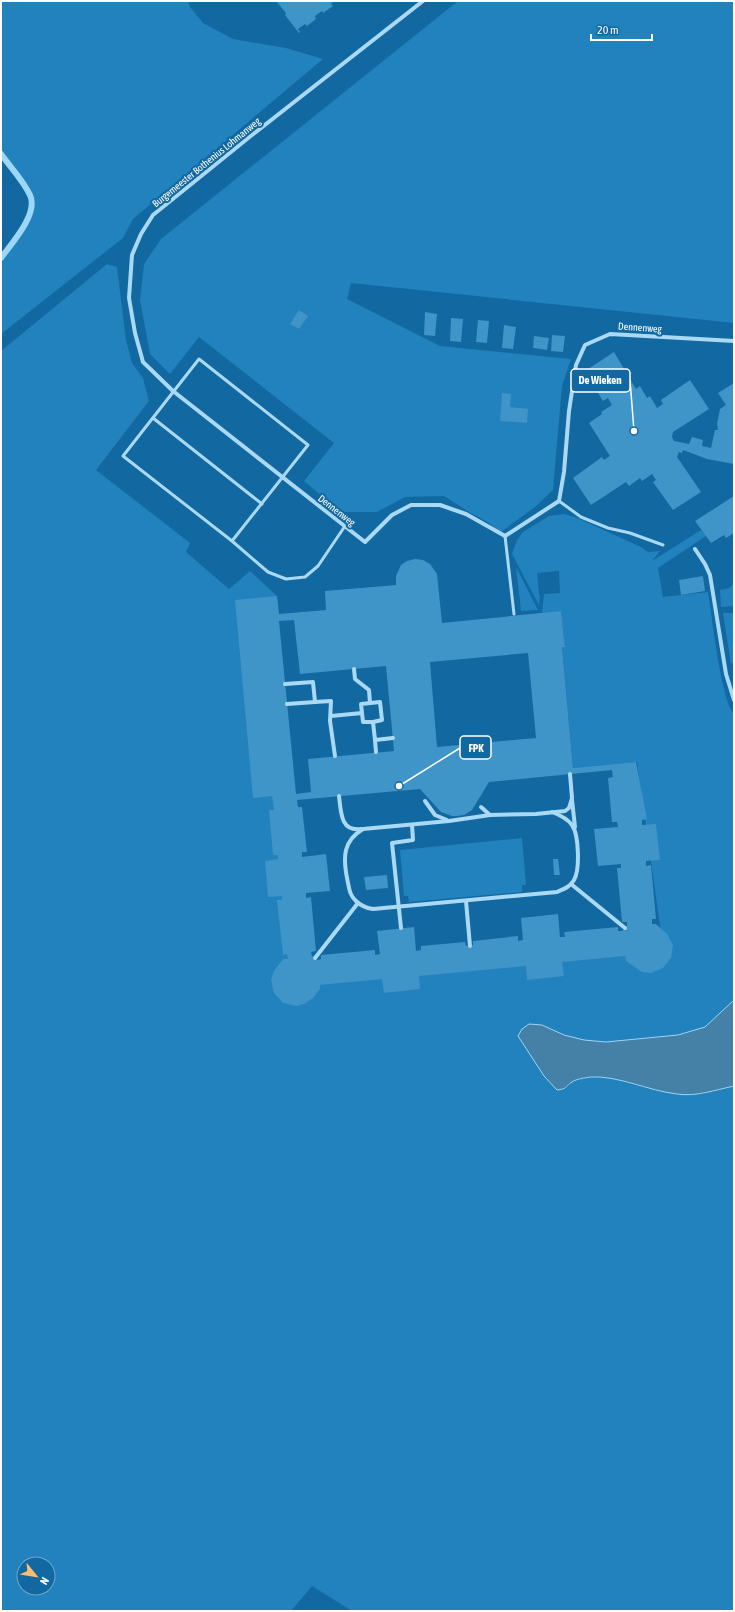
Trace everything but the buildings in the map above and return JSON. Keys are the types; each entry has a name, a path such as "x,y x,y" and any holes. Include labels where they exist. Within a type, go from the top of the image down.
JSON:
{"street":[{"name":"Burgemeester Bothenius Lohmanweg","path":"173,391 143,362 135,333 129,298 132,255 141,234 153,215 252,135 423,1"},
{"name":"Dennenweg","path":"559,501 564,472 569,411 576,365 585,345 610,334 734,341"},
{"name":"Dennenweg","path":"173,391 365,542 392,515 411,505 440,505 466,514 505,536"},
{"path":"505,536 559,501"},
{"path":"695,549 710,575 726,674 734,700"},
{"path":"354,669 354,679 369,690 370,703"},
{"path":"285,684 313,682 315,702"},
{"path":"287,704 331,700 335,756"},
{"path":"380,702 382,720 363,722 361,704 370,703 380,702"},
{"path":"331,716 362,713"},
{"path":"374,722 376,752"},
{"path":"375,740 393,738"},
{"path":"363,829 353,837 345,853 345,865 349,891 363,907 373,909 399,908 557,892 565,889 571,884 576,876 577,851 570,774"},
{"path":"339,796 345,824 348,828 354,830 449,821 490,815 565,811 569,808 572,798"},
{"path":"425,800 436,815 449,821"},
{"path":"481,807 490,815"},
{"path":"552,812 568,821 575,831"},
{"path":"401,928 392,843 413,840 412,824"},
{"path":"571,884 625,928"},
{"path":"466,901 470,946"},
{"path":"315,958 358,903"}],"lane":[{"path":"232,541 308,445 199,359 123,456 232,541 268,572 286,579 305,577 318,566 345,526"},
{"path":"152,418 262,504"},
{"path":"559,501 581,517 608,528 630,533 663,545"},
{"path":"505,536 514,614"}],"shaded area":[{"path":"1,1 188,1 190,7 203,23 233,39 286,48 323,59 133,219 123,238 1,334 1,258 32,215 34,201 1,150"},
{"path":"458,1 734,1 734,323 351,283 347,299 440,346 571,359 562,386 553,490 535,507 501,532 486,521 444,496 405,497 377,512 341,512 304,481 334,443 199,337 170,374 150,354 140,300 144,264 161,239"},
{"path":"107,264 117,267 126,340 132,363 143,378 149,401 96,470 190,543 186,552 229,589 250,571 277,596 251,608 297,980 663,947 637,762 573,768 562,647 565,647 561,612 542,613 544,594 560,593 559,571 537,573 540,595 539,605 512,554 517,540 523,532 549,516 564,514 575,517 641,547 648,552 660,551 652,561 701,530 706,536 658,568 663,597 708,592 721,675 729,706 734,714 734,1000 705,1027 678,1035 606,1042 584,1040 564,1035 542,1025 566,1089 573,1081 590,1077 608,1077 646,1088 702,1094 734,1086 734,1611 352,1611 312,1586 291,1611 4,1611 1,1609 1,351"},
{"path":"516,567 538,610 521,611"},
{"path":"734,584 734,606 721,607 720,590 729,588"},
{"path":"723,613 734,613 734,662 731,664"},
{"path":"522,838 526,885 522,885 522,892 409,902 408,896 404,896 400,850"},
{"path":"734,1000 734,1086 698,1094 684,1095 666,1092 611,1078 600,1077 578,1079 564,1088 557,1090 544,1076 518,1036 522,1029 529,1024 542,1025 564,1035 584,1040 606,1042 678,1035 705,1027"}],"waterway":[{"path":"1,154 24,184 30,195 32,203 31,211 23,228 1,258"}],"place":[{"name":"De Wieken","path":"634,431"},
{"name":"FPK","path":"399,786"}]}
